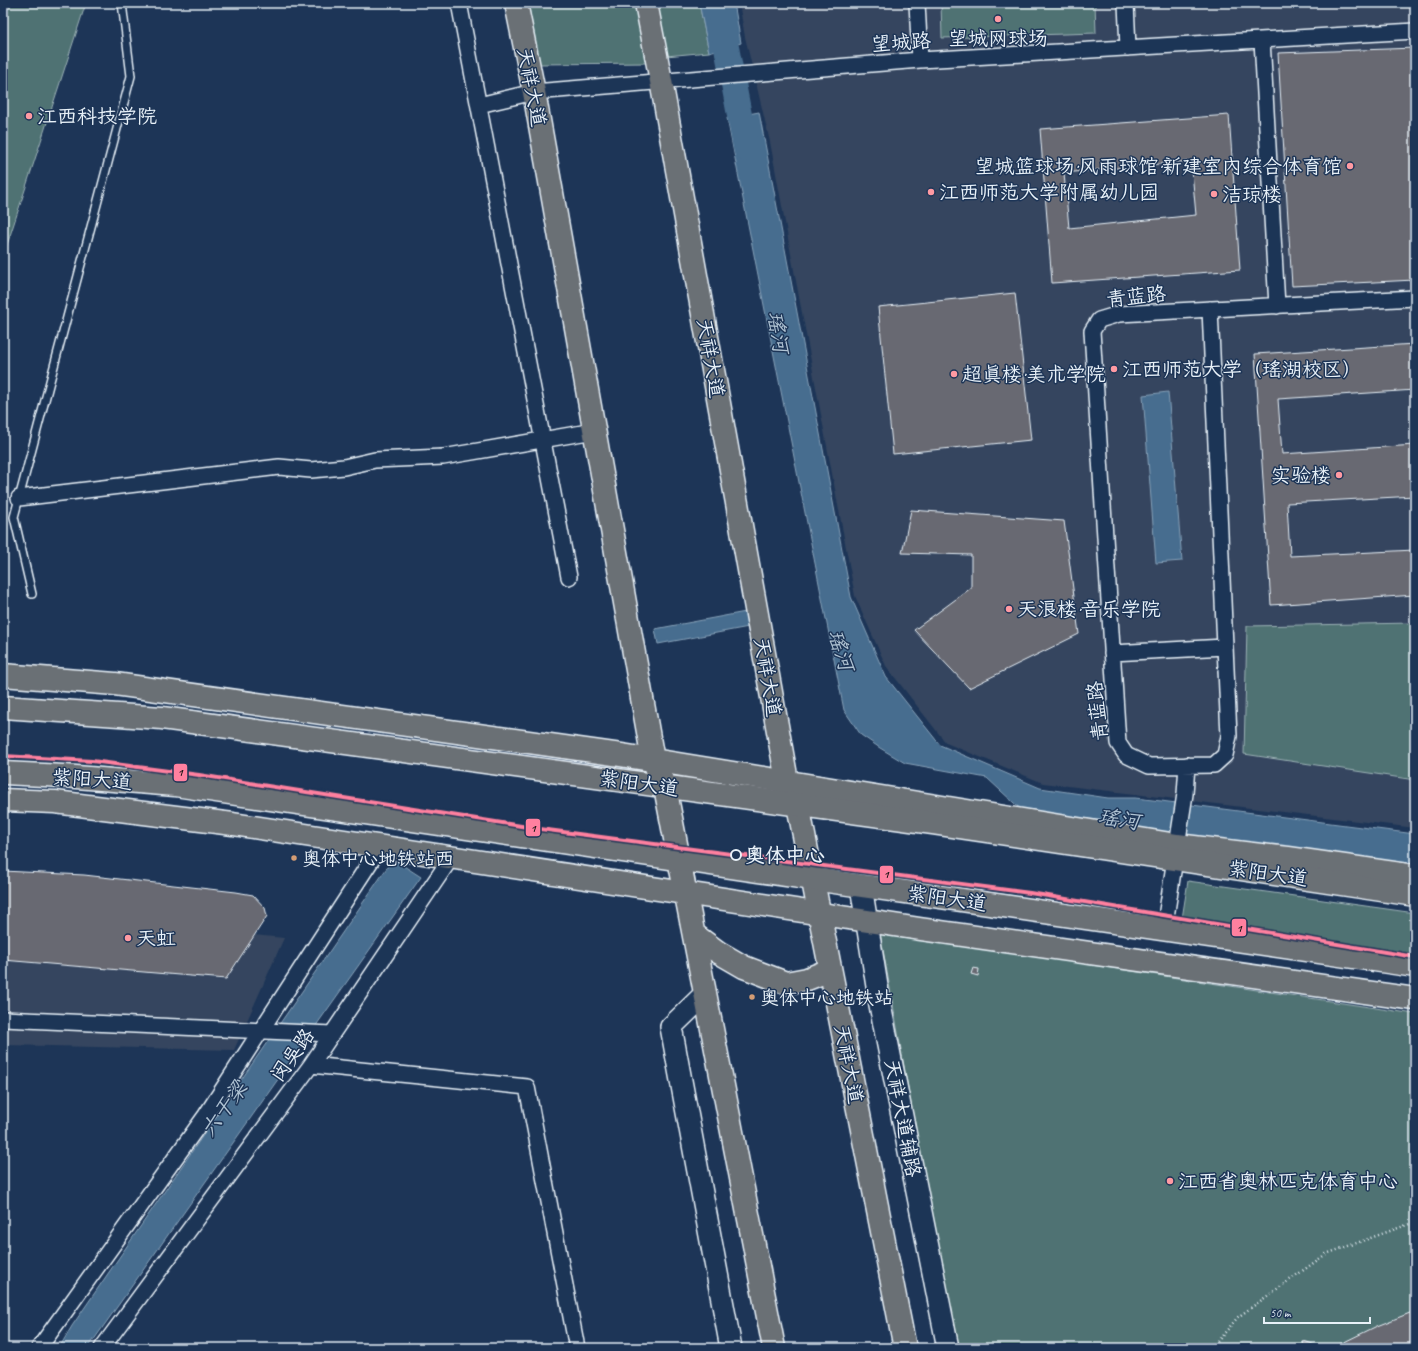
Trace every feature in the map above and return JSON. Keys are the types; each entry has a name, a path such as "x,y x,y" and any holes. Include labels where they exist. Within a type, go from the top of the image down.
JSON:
{"main road":[{"name":"天祥大道","path":"516,3 534,92 653,760 665,787 774,1348"},
{"name":"天祥大道","path":"646,3 670,81 787,781 798,805 905,1348"},
{"path":"3,675 115,684 653,760 787,781 1176,852 1288,858 1415,876"},
{"name":"紫阳大道","path":"3,707 162,718 941,824 1176,852 1415,895"},
{"name":"紫阳大道","path":"3,773 64,776 176,785 679,860 1415,966"},
{"path":"3,800 62,803 233,824 867,921 1415,999"},
{"name":"天祥大道辅路","path":"862,886 880,1005 948,1348"},
{"path":"694,935 718,952 744,967 786,983 807,979 830,970"},
{"path":"705,994 671,1027 731,1348"}],"street":[{"path":"459,3 569,577"},
{"path":"917,3 920,60"},
{"path":"1126,3 1128,48"},
{"name":"望城路","path":"479,105 534,92 920,60 1415,31"},
{"path":"1262,40 1277,306"},
{"name":"青蓝路","path":"1210,309 1229,736 1225,755 1214,765 1149,766 1126,755 1118,743 1092,331 1099,320 1119,314 1210,309 1277,306 1415,298"},
{"path":"19,498 279,467 311,470 344,467 375,460 443,458 594,431"},
{"path":"1112,653 1225,647"},
{"path":"1164,930 1185,794 1187,765"},
{"path":"39,1348 206,1115 380,847"},
{"name":"闵吴路","path":"102,1348 311,1065 451,858"},
{"path":"3,1019 332,1034"},
{"path":"311,1065 527,1088 577,1348"}],"lane":[{"path":"32,594 14,517 131,76 122,3"}],"path":[{"path":"1212,1348 1238,1317 1326,1254 1415,1222"}],"shaded area":[{"name":"江西师范大学（瑶湖校区）","path":"739,3 1415,3 1415,828 1043,783 946,743 886,666 855,596 770,142 745,37"},
{"path":"3,909 284,938 234,1050 3,1045"}],"green space":[{"name":"江西科技学院","path":"3,3 86,3 3,257"},
{"path":"528,3 636,3 648,63 540,64"},
{"path":"654,3 699,3 709,52 666,56"},
{"path":"941,3 1095,3 1096,33 942,38"},
{"path":"1415,623 1415,780 1244,754 1247,626"},
{"path":"1188,881 1415,913 1415,957 1181,925"},
{"name":"江西省奥林匹克体育中心","path":"880,933 1415,1014 1415,1348 955,1348"}],"water":[{"path":"699,3 734,3 741,43 709,52"},
{"path":"759,112 851,597 886,677 940,745 1040,788 1108,798 1135,798 1161,801 1415,834 1415,872 1027,815 987,778 905,763 861,735 844,710 727,118"},
{"path":"1168,392 1182,561 1156,563 1143,395"},
{"path":"751,611 754,626 658,644 655,629"},
{"name":"六干梁","path":"393,859 421,877 88,1348 59,1348 72,1326"}],"building":[{"name":"望城篮球场·风雨球馆·新建室内综合体育馆","path":"1415,48 1415,280 1292,286 1278,53"},
{"name":"洁琼楼","path":"1229,115 1240,270 1052,283 1040,129","holes":["1191,161 1196,215 1069,228 1064,173"]},
{"name":"超真楼·美术学院","path":"1015,293 1031,440 893,454 878,307"},
{"name":"实验楼","path":"1415,344 1415,390 1278,399 1282,454 1415,445 1415,496 1287,503 1290,556 1415,550 1415,595 1271,605 1255,354"},
{"name":"天浪楼·音乐学院","path":"911,510 1064,521 1079,634 969,688 914,630 971,588 971,555 902,553"},
{"name":"天虹","path":"3,871 84,875 236,892 253,895 265,908 267,916 226,979 3,960"},
{"path":"973,968 979,969 978,976 971,974"},
{"path":"1415,1311 1415,1348 1332,1348 1377,1326"},
{"path":"1304,1341 1324,1348 1302,1348"}],"waterway":[{"name":"瑶河","path":"718,3 746,149"}],"transit line":[{"name":"1","path":"3,756 92,761 199,775 540,829 1030,893 1415,957"}],"place":[{"name":"望城网球场","path":"998,19"},
{"name":"江西科技学院","path":"29,116"},
{"name":"望城篮球场·风雨球馆·新建室内综合体育馆","path":"1350,166"},
{"name":"江西师范大学附属幼儿园","path":"931,192"},
{"name":"洁琼楼","path":"1214,194"},
{"name":"江西师范大学（瑶湖校区）","path":"1114,369"},
{"name":"超真楼·美术学院","path":"954,374"},
{"name":"实验楼","path":"1339,475"},
{"name":"天浪楼·音乐学院","path":"1009,609"},
{"name":"奥体中心","path":"736,855"},
{"name":"奥体中心地铁站西","path":"294,858"},
{"name":"天虹","path":"128,938"},
{"name":"奥体中心地铁站","path":"752,997"},
{"name":"江西省奥林匹克体育中心","path":"1170,1181"}]}
